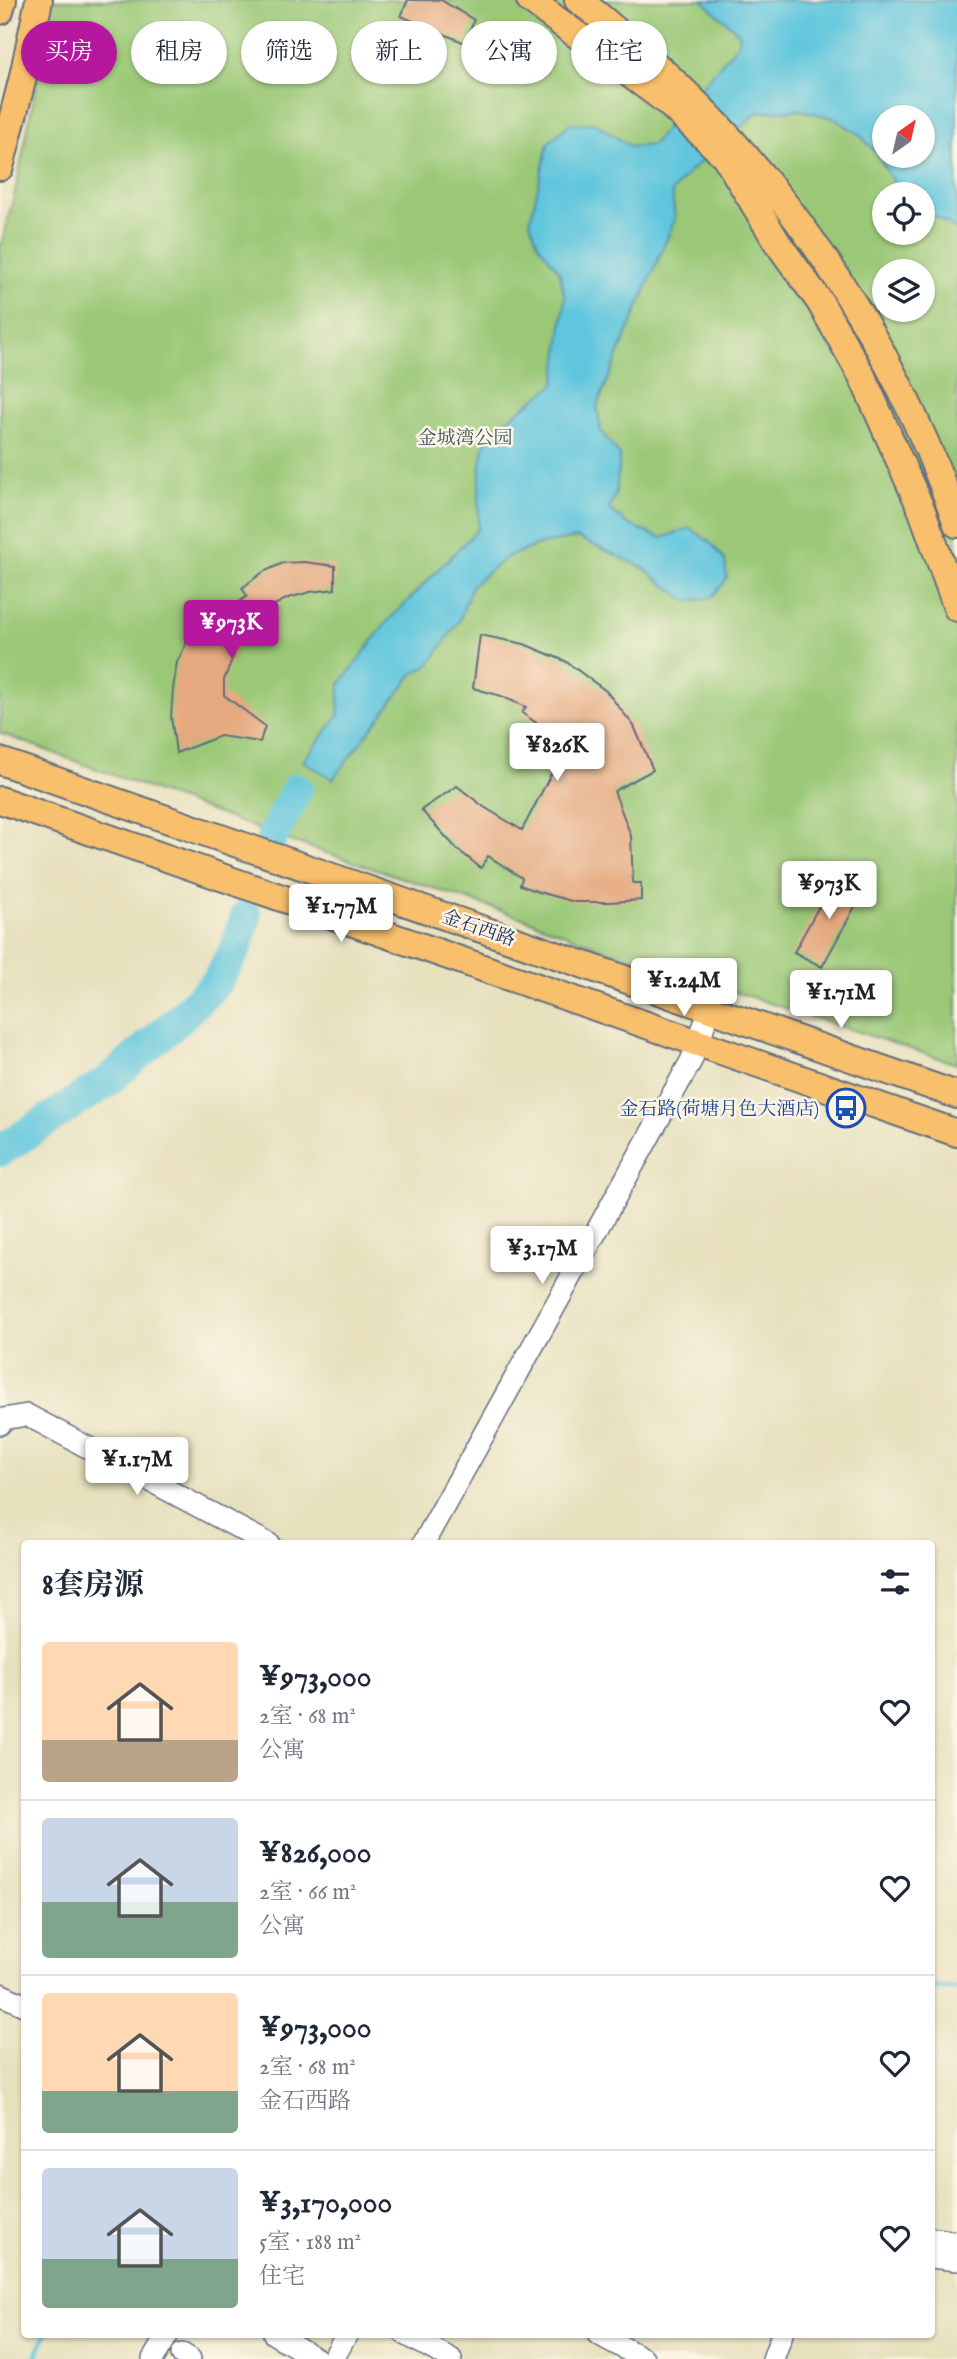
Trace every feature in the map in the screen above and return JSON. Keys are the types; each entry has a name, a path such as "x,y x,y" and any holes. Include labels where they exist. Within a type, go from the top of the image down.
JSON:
{"main road":[{"path":"0,11 3,0"},
{"path":"0,167 39,0"},
{"path":"530,0 674,95 731,150 768,181 809,236 859,314 902,391 942,479 957,524"},
{"path":"578,0 652,62 674,95"},
{"path":"731,150 777,242 820,302 862,376 922,511 957,608"},
{"name":"金石西路","path":"0,761 957,1095"},
{"name":"金石西路","path":"0,800 957,1133"}],"street":[{"path":"426,1540 691,1061 710,1009"},
{"path":"0,1424 3,1419 27,1415 261,1540"},
{"path":"0,1994 21,2004"},
{"path":"0,2009 21,2018"},
{"path":"935,2239 957,2242"},
{"path":"935,2257 957,2260"},
{"path":"153,2359 166,2338"},
{"path":"281,2338 317,2359"},
{"path":"332,2359 345,2338"},
{"path":"412,2338 451,2359"},
{"path":"605,2338 644,2359"},
{"path":"773,2359 781,2338"},
{"path":"784,2359 792,2338"}],"green space":[{"name":"金城湾公园","path":"53,0 957,0 957,1064 609,951 523,918 288,840 0,733 0,249 16,188 36,84 117,84 117,21 49,21"}],"water":[{"path":"702,0 957,0 957,230 935,216 935,182 894,182 885,168 935,168 935,105 872,105 872,148 860,135 833,118 801,110 758,112 688,173 672,192 675,219 597,406 601,431 620,456 616,493 609,509 629,525 661,538 690,528 711,543 725,560 727,579 711,598 686,601 642,567 578,538 541,544 507,557 472,585 459,621 429,665 413,674 333,779 303,761 338,716 340,684 387,622 478,529 480,470 487,441 510,418 555,384 565,298 559,271 538,244 530,222 548,143 569,124 595,123 631,147 652,145 737,45 740,34"}],"building":[{"path":"408,0 441,0 474,20 461,21 461,41 447,35 447,21 413,21 401,16"},
{"path":"304,562 335,566 335,589 288,598 259,613 253,606 235,618 225,633 239,641 224,680 224,695 265,726 260,742 220,736 176,753 171,716 173,689 177,662 187,642 208,620 217,626 230,610 247,596 242,588 263,572 283,563"},
{"path":"480,635 524,644 565,661 606,691 634,726 653,770 614,791 631,836 633,883 641,883 641,900 575,902 520,885 522,878 488,856 481,868 457,849 421,810 457,786 484,807 522,830 562,753 538,724 522,713 526,707 473,688"},
{"path":"836,875 864,890 822,967 794,952"}],"waterway":[{"path":"272,837 297,789"},
{"path":"0,1151 108,1081 178,1020 216,983 236,948 246,916"},
{"path":"935,1988 957,1989"},
{"path":"35,2359 44,2338"}],"place":[{"name":"金石路(荷塘月色大酒店)","path":"846,1108"}]}
